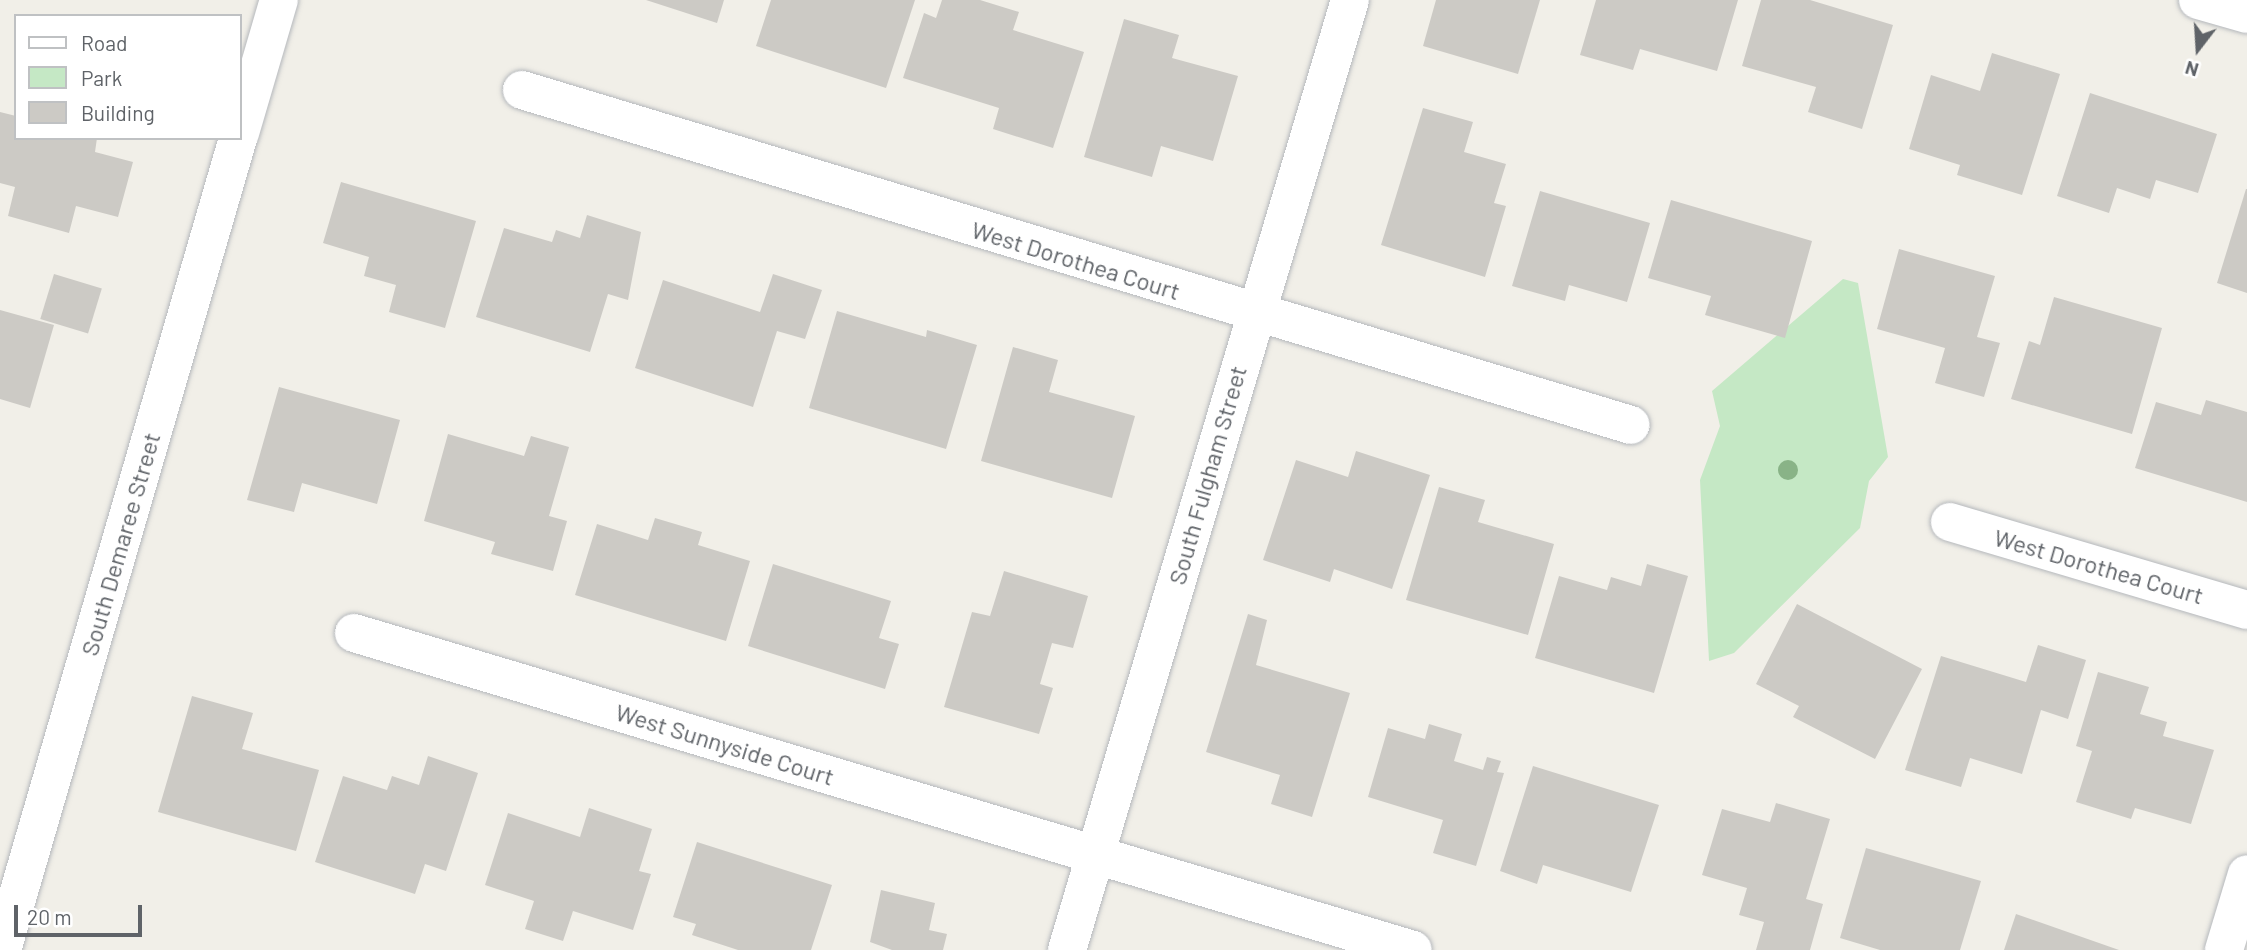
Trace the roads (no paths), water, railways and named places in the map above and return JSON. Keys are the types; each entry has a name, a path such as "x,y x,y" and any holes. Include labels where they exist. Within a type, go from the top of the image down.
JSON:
{"street":[{"path":"242,126 279,0"},
{"name":"South Fulgham Street","path":"1067,950 1350,0"},
{"path":"2198,0 2247,14"},
{"name":"West Dorothea Court","path":"522,90 1256,315 1631,425"},
{"name":"South Demaree Street","path":"2,950 237,140"},
{"name":"West Dorothea Court","path":"1950,522 2247,610"},
{"name":"West Sunnyside Court","path":"355,633 1413,950"},
{"path":"2224,950 2247,874"}]}
